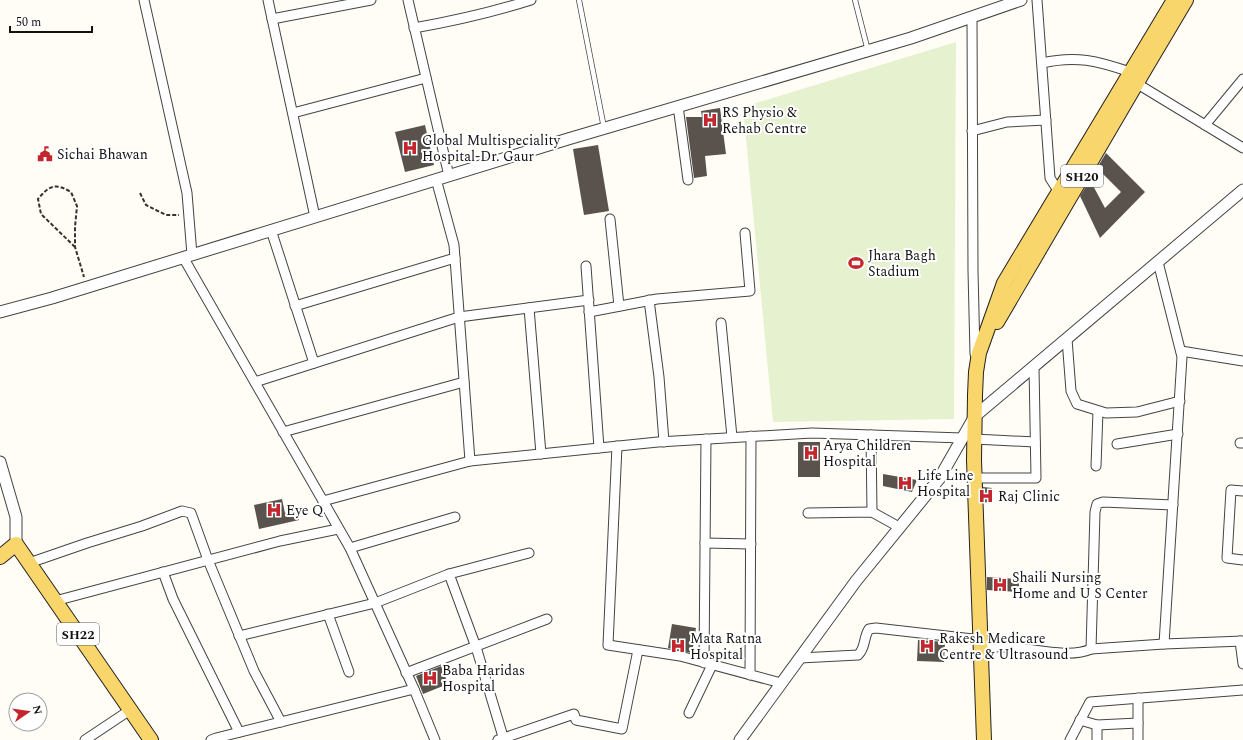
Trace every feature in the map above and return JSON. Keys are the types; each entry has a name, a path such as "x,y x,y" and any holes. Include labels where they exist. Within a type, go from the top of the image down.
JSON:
{"main road":[{"name":"SH20","path":"979,353 1133,78 1174,0"},
{"name":"SH20","path":"975,740 977,643 975,478 974,460 968,438 975,416 976,372 979,353 1004,283 1059,192 1186,0"},
{"name":"SH20","path":"974,460 970,492 977,643 984,740"},
{"path":"0,557 16,544"},
{"name":"SH22","path":"16,544 151,740"}],"street":[{"path":"144,0 187,193 188,256 255,382 350,548 414,689 435,740"},
{"path":"268,0 315,217"},
{"path":"272,19 371,0"},
{"path":"408,0 448,176"},
{"path":"414,28 455,21 532,0"},
{"path":"0,312 87,287 604,128 911,38 972,17 1003,3 1021,0"},
{"path":"1037,0 1050,178 1059,192"},
{"path":"972,17 973,271 976,372"},
{"path":"1042,63 1068,59 1090,60 1133,78 1243,148"},
{"path":"293,113 426,78"},
{"path":"1205,125 1243,79"},
{"path":"678,106 688,180"},
{"path":"972,131 1006,122 1046,120"},
{"path":"436,179 454,245 470,461"},
{"path":"975,416 1243,190"},
{"path":"610,219 619,306"},
{"path":"271,230 314,363"},
{"path":"589,312 649,300 750,291 745,233"},
{"path":"296,306 455,258"},
{"path":"1158,262 1182,357 1164,644"},
{"path":"586,266 599,448"},
{"path":"255,382 459,317 589,300"},
{"path":"649,300 659,377 664,442"},
{"path":"529,308 541,454"},
{"path":"721,322 732,437"},
{"path":"1067,339 1070,391 1077,404 1106,413 1137,412 1180,401"},
{"path":"1181,351 1243,361"},
{"path":"975,478 1036,478 1034,366"},
{"path":"283,432 464,382"},
{"path":"1096,466 1098,411"},
{"path":"323,501 470,461 664,442 812,433 968,438 1035,442"},
{"path":"1117,444 1178,434"},
{"path":"871,435 872,512"},
{"path":"750,675 751,436"},
{"path":"740,740 856,581 939,479 968,438"},
{"path":"689,713 708,664 705,543 706,439"},
{"path":"616,446 608,645 680,656 781,684"},
{"path":"0,465 16,517 16,544"},
{"path":"1243,491 1231,490 1227,558 1243,560"},
{"path":"1091,649 1095,512 1097,504 1103,502 1173,505"},
{"path":"29,563 142,526 182,511 191,513 208,560 254,671 281,722"},
{"path":"808,512 872,512 899,527"},
{"path":"350,548 455,517"},
{"path":"55,601 280,541 338,529"},
{"path":"705,543 751,544"},
{"path":"239,636 375,603 449,574 529,553"},
{"path":"163,572 173,599 239,732"},
{"path":"449,574 476,647 501,739 574,714 576,720 622,729 638,650"},
{"path":"328,614 349,672"},
{"path":"406,673 547,619"},
{"path":"800,658 858,655 863,650 866,634 869,630 876,628 1016,648 1075,653 1085,652 1091,649 1241,641 1243,664"},
{"path":"212,740 414,689"},
{"path":"1070,740 1090,702 1243,690"},
{"path":"1138,698 1138,740"},
{"path":"84,740 130,710"},
{"path":"1080,720 1097,725 1138,723"},
{"path":"1097,725 1097,740"}],"lane":[{"path":"579,0 604,128"},
{"path":"855,0 868,50"}],"path":[{"path":"75,247 41,214 38,199 47,189 61,186 72,192 77,206 75,247 87,287"},
{"path":"140,193 146,205 166,215 188,215"}],"green space":[{"name":"Jhara Bagh Stadium","path":"956,42 954,419 773,422 743,107"}],"building":[{"path":"720,108 726,154 705,156 707,176 694,178 686,117 702,117 701,111"},
{"path":"425,125 434,165 405,172 395,132"},
{"path":"598,145 609,211 584,215 573,149"},
{"path":"1106,153 1145,192 1100,238 1080,196 1090,180 1105,208 1121,192 1097,168"},
{"path":"798,442 820,442 820,477 798,477"},
{"path":"883,474 917,480 912,492 883,486"},
{"path":"983,487 992,488 990,503 984,502"},
{"path":"282,499 285,513 297,510 299,520 259,529 254,505"},
{"path":"987,577 1019,579 1019,592 987,590"},
{"path":"672,624 696,628 692,653 668,648"},
{"path":"918,640 945,642 944,662 917,661"},
{"path":"441,666 448,684 423,694 416,676"}],"place":[{"name":"RS Physio & Rehab Centre","path":"710,120"},
{"name":"Global Multispeciality Hospital-Dr. Gaur","path":"410,148"},
{"name":"Sichai Bhawan","path":"45,154"},
{"name":"Jhara Bagh Stadium","path":"856,263"},
{"name":"Arya Children Hospital","path":"811,453"},
{"name":"Life Line Hospital","path":"905,483"},
{"name":"Raj Clinic","path":"986,496"},
{"name":"Eye Q","path":"274,510"},
{"name":"Shaili Nursing Home and U S Center","path":"1000,585"},
{"name":"Mata Ratna Hospital","path":"678,646"},
{"name":"Rakesh Medicare Centre & Ultrasound","path":"927,646"},
{"name":"Baba Haridas Hospital","path":"430,678"}]}
